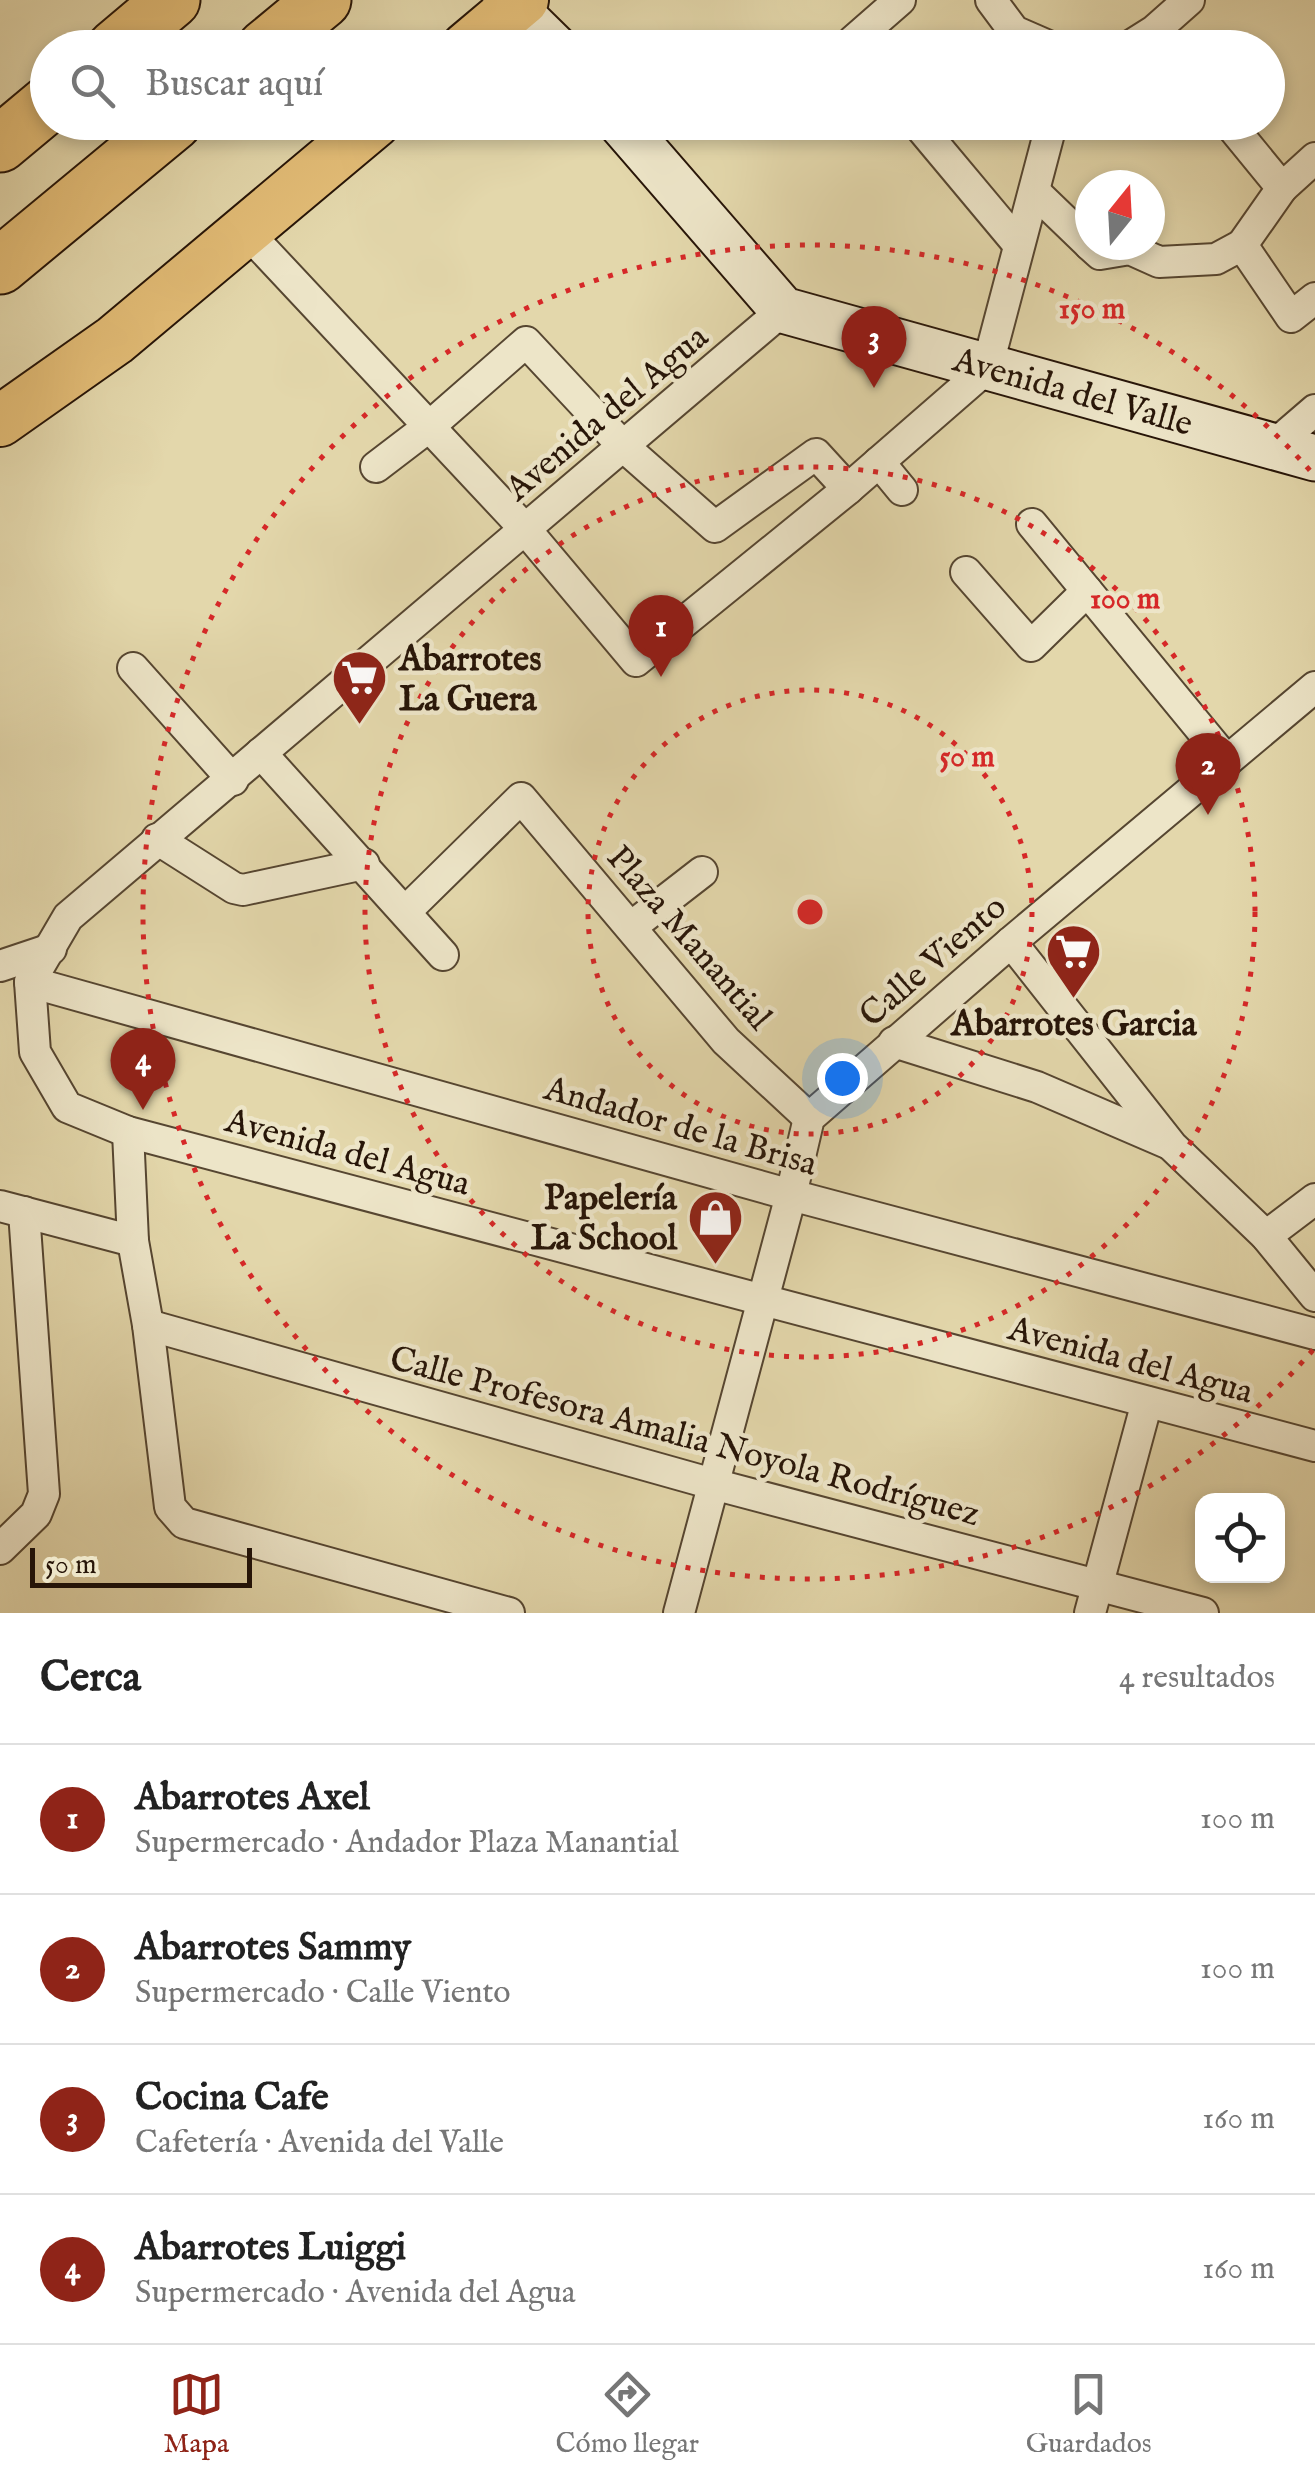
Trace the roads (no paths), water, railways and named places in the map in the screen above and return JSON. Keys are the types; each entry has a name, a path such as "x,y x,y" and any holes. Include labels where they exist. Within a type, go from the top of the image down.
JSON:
{"highway":[{"path":"136,30 172,0"},
{"path":"287,30 323,0"},
{"path":"0,144 30,119"},
{"path":"0,266 152,140"}],"main road":[{"path":"500,30 528,15"},
{"path":"0,422 116,340 353,140"}],"street":[{"path":"866,30 900,0"},
{"path":"991,0 1003,30"},
{"path":"1167,30 1189,0"},
{"path":"636,140 783,310"},
{"path":"932,140 1018,244"},
{"path":"244,230 526,529 636,661 848,489 987,368 1048,140"},
{"path":"1243,140 1282,188"},
{"path":"1155,260 1216,260 1242,245 1282,188 1315,158"},
{"path":"1035,192 1075,231"},
{"path":"1242,245 1303,308"},
{"name":"Avenida del Valle","path":"783,310 1315,458"},
{"name":"Avenida del Agua","path":"783,310 68,917 30,982 35,1052 67,1107 128,1132 1315,1446"},
{"path":"376,467 526,342 623,446 715,527 816,454 848,489"},
{"path":"1272,446 1315,410"},
{"path":"878,462 902,490"},
{"path":"1032,524 1227,761"},
{"path":"966,572 1031,646 1087,591"},
{"path":"133,668 233,780"},
{"name":"Calle Viento","path":"808,1118 1315,687"},
{"path":"261,753 444,955"},
{"name":"Plaza Manantial","path":"406,912 522,798 726,1041 808,1118"},
{"path":"157,838 242,890 364,864"},
{"path":"631,928 702,872"},
{"path":"1011,942 1172,1146 1266,1236 1315,1296"},
{"path":"0,966 50,948"},
{"name":"Andador de la Brisa","path":"30,982 792,1195 1315,1334"},
{"path":"894,1042 1037,1087 1172,1146"},
{"path":"679,1613 792,1195 808,1118"},
{"path":"128,1132 133,1241 148,1325 170,1507 184,1523 509,1613"},
{"path":"1266,1236 1315,1199"},
{"path":"0,1548 36,1514 44,1494 12,1209 133,1241"},
{"name":"Calle Profesora Amalia Noyola Rodríguez","path":"148,1325 713,1484 1094,1600 1203,1613"},
{"path":"1094,1600 1147,1402"}],"place":[{"name":"Cocina Cafe","path":"874,388"},
{"name":"Abarrotes Axel","path":"661,677"},
{"name":"Abarrotes La Guera","path":"360,727"},
{"name":"Abarrotes Sammy","path":"1208,815"},
{"name":"Abarrotes Garcia","path":"1074,1001"},
{"name":"Abarrotes Luiggi","path":"143,1110"},
{"name":"Papelería La School","path":"716,1266"}]}
